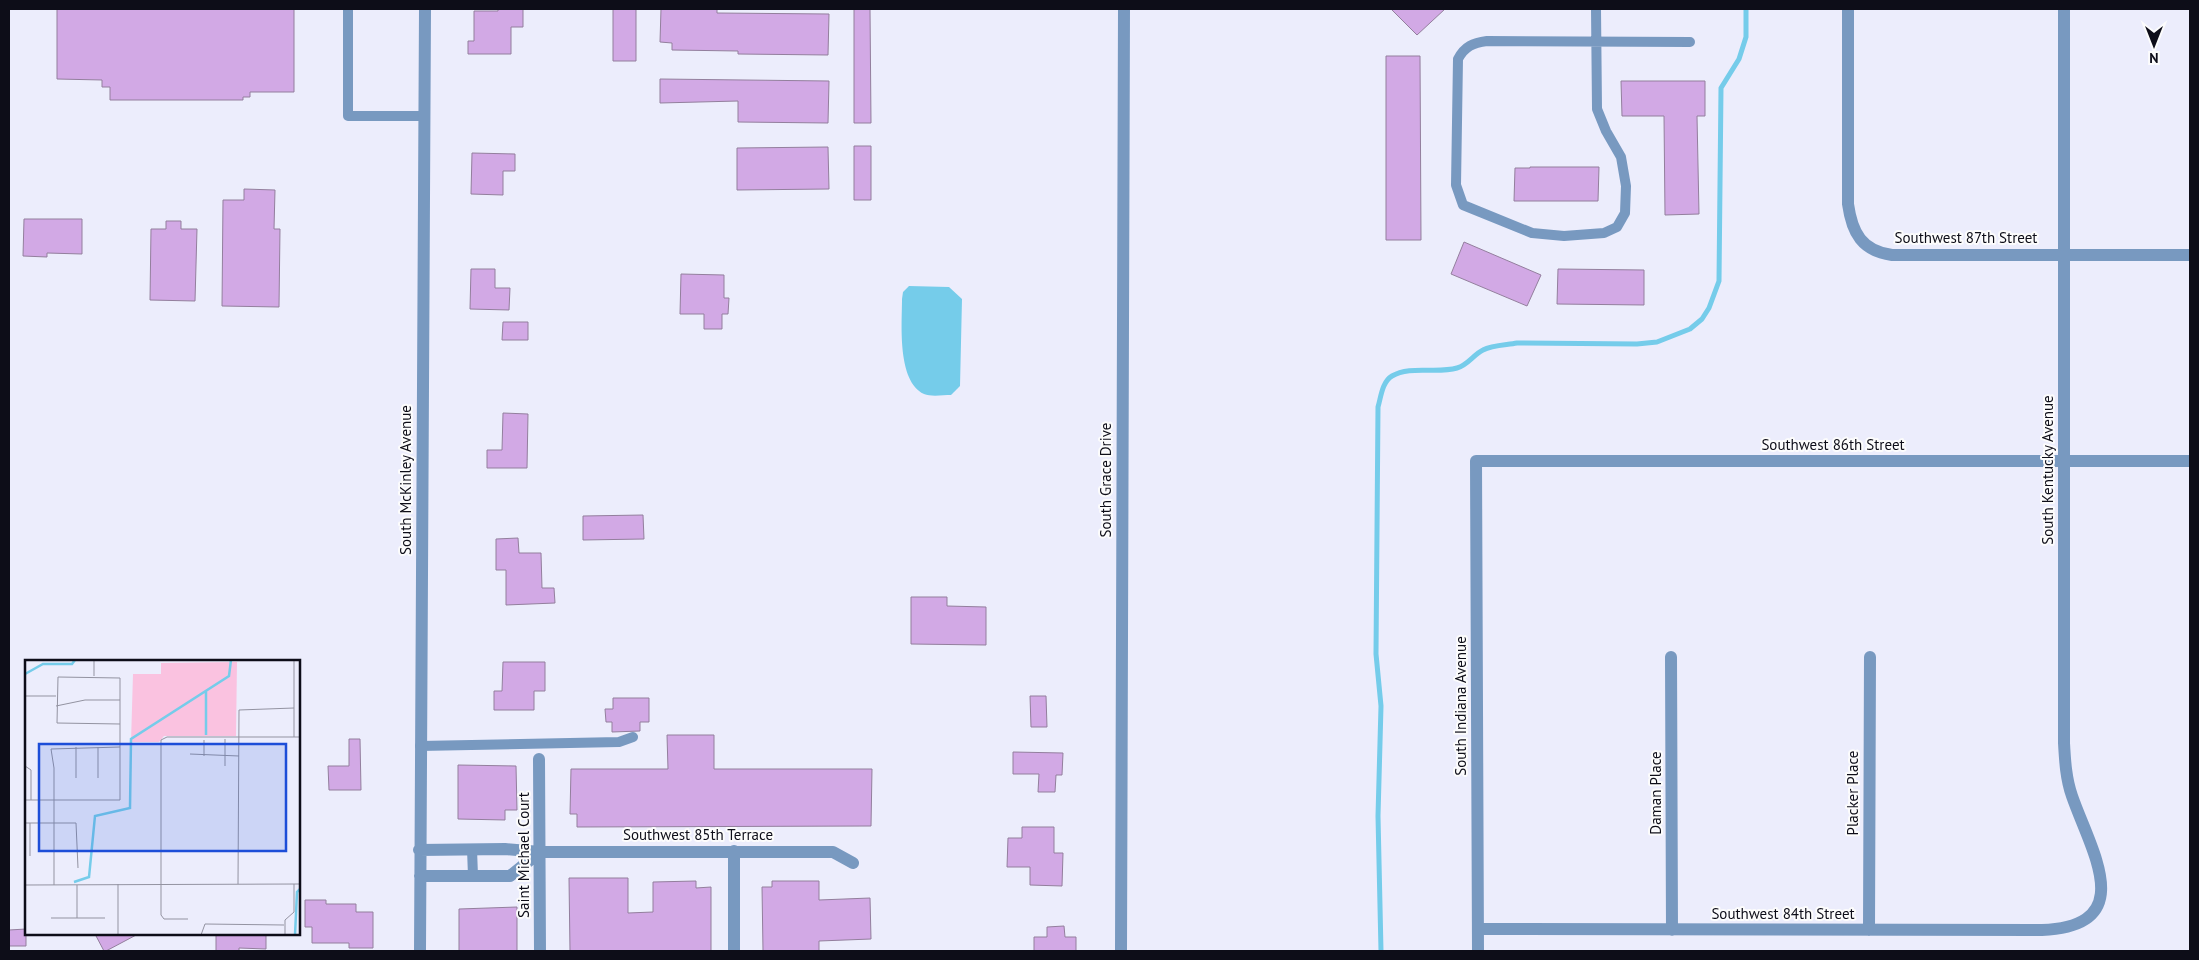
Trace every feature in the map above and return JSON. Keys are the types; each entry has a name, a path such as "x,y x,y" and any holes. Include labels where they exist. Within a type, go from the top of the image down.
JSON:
{"street":[{"name":"South McKinley Avenue","path":"420,951 425,9"},
{"name":"South Grace Drive","path":"1121,951 1124,9"},
{"name":"Southwest 87th Street","path":"1848,9 1848,204 1853,226 1864,244 1876,252 1892,255 2190,255"},
{"name":"South Kentucky Avenue","path":"2064,9 2065,756 2070,787 2096,860 2102,885 2096,910 2086,920"},
{"name":"Southwest 86th Street","path":"1476,461 2190,461"},
{"name":"South Indiana Avenue","path":"1476,461 1478,951"},
{"name":"Daman Place","path":"1671,657 1672,930"},
{"name":"Placker Place","path":"1869,930 1870,657"},
{"name":"Saint Michael Court","path":"539,759 540,951"},
{"name":"Southwest 85th Terrace","path":"420,850 834,852 853,863"},
{"path":"734,851 734,951"},
{"path":"420,876 510,876 540,852"},
{"name":"Southwest 84th Street","path":"1478,929 2057,929 2086,920"}],"lane":[{"path":"348,9 348,116 424,116"},
{"path":"1596,9 1596,42 1597,109 1606,131 1621,157 1626,186 1625,213 1617,227 1604,234 1564,236 1532,234 1463,205 1458,196 1456,185 1458,59 1462,52 1472,43 1487,41 1596,42 1690,42"},
{"path":"420,746 619,742 633,736"},
{"path":"472,849 473,876"}],"water":[{"path":"909,286 949,287 962,299 960,386 951,395 934,396 924,394 915,387 909,377 903,351 902,299 903,292"}],"building":[{"path":"57,9 294,9 294,92 250,92 250,97 243,97 243,100 110,100 110,87 102,87 102,80 57,79"},
{"path":"498,9 523,9 523,27 511,27 511,54 468,54 468,41 474,41 474,11 498,11"},
{"path":"613,9 636,9 636,61 613,61"},
{"path":"661,9 717,9 717,13 829,14 828,55 738,54 738,51 672,50 672,43 660,42"},
{"path":"854,9 870,9 871,123 854,123"},
{"path":"1391,9 1445,9 1417,35"},
{"path":"1386,56 1420,56 1421,240 1386,240"},
{"path":"660,79 829,81 828,123 738,122 738,101 660,103"},
{"path":"1621,81 1705,81 1705,116 1697,116 1699,214 1665,215 1664,116 1622,116"},
{"path":"854,146 871,146 871,200 854,200"},
{"path":"828,147 829,189 737,190 737,148"},
{"path":"472,153 515,154 515,171 503,171 503,195 471,194"},
{"path":"1599,167 1598,201 1514,201 1515,168"},
{"path":"244,189 275,190 274,229 280,229 279,307 222,306 223,200 244,200"},
{"path":"24,219 82,219 82,254 47,253 47,257 23,256"},
{"path":"166,221 181,221 181,229 197,229 195,301 150,300 151,229 166,229"},
{"path":"1464,242 1541,275 1527,306 1451,274"},
{"path":"471,269 495,269 495,288 510,288 509,310 470,309"},
{"path":"1558,269 1644,270 1644,305 1557,304"},
{"path":"681,274 724,275 724,298 729,298 728,314 722,314 722,329 704,329 704,314 680,314"},
{"path":"503,322 528,322 528,340 502,340"},
{"path":"503,413 528,414 527,468 487,468 487,450 502,450"},
{"path":"643,515 644,539 583,540 583,516"},
{"path":"518,538 519,553 541,553 542,588 554,588 555,603 506,605 506,570 496,570 496,539"},
{"path":"911,597 947,597 947,606 986,607 986,645 911,644"},
{"path":"503,662 545,662 545,691 534,691 534,710 494,710 494,691 502,691"},
{"path":"1030,696 1046,696 1047,727 1031,727"},
{"path":"613,698 649,698 649,722 640,722 640,731 612,732 612,722 606,722 605,709 613,709"},
{"path":"667,735 714,735 714,769 872,769 871,826 577,827 577,814 570,814 571,769 668,769"},
{"path":"349,739 360,739 361,790 329,790 328,766 349,766"},
{"path":"1013,752 1063,753 1062,775 1056,775 1055,792 1038,792 1039,774 1013,774"},
{"path":"458,765 516,766 517,810 505,810 505,820 458,819"},
{"path":"1022,827 1054,827 1054,853 1063,853 1062,886 1030,885 1030,867 1007,867 1008,838 1022,838"},
{"path":"569,878 628,878 628,913 653,912 653,882 696,881 696,888 711,887 711,951 570,951"},
{"path":"772,881 819,881 819,900 870,898 871,939 819,941 819,951 763,951 762,887 772,887"},
{"path":"305,900 326,900 326,904 356,904 356,912 373,912 373,948 349,948 349,943 312,943 312,927 305,927"},
{"path":"517,907 517,951 459,951 459,909"},
{"path":"1064,926 1065,937 1076,937 1076,951 1034,951 1034,937 1047,937 1047,927"},
{"path":"25,929 26,946 9,946 9,930"},
{"path":"96,935 136,935 106,951 104,951"},
{"path":"216,935 266,935 266,949 239,948 239,951 216,951"}],"waterway":[{"path":"1381,951 1378,816 1381,706 1376,654 1378,407 1384,386 1392,376 1407,371 1449,370 1457,368 1464,365 1476,354 1495,346 1517,343 1637,344 1657,342 1690,329 1702,319 1709,308 1719,281 1721,88 1739,59 1746,37 1746,9"}]}
